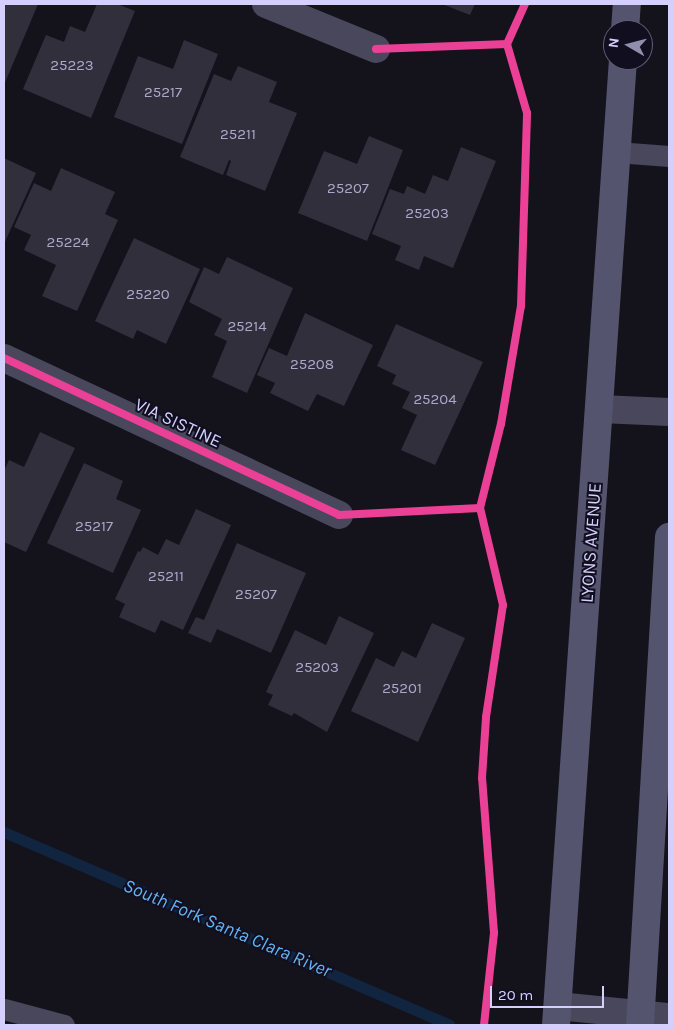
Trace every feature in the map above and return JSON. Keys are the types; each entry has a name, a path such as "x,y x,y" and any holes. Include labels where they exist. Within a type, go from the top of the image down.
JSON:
{"main road":[{"path":"626,20 627,4"},
{"name":"LYONS AVENUE","path":"557,1016 622,70"},
{"path":"640,1021 663,737 669,537"}],"street":[{"path":"266,4 376,49"},
{"name":"VIA SISTINE","path":"4,358 339,515"},
{"path":"600,409 669,412"},
{"path":"557,1016 640,1021 669,1017"}],"lane":[{"path":"616,152 669,156"},
{"path":"4,1008 64,1025"}],"path":[{"path":"484,1025 494,933 482,778 486,717 504,605 480,508 501,424 521,306 527,112 507,44 524,4"}],"building":[{"path":"4,4 38,4 4,85"},
{"path":"97,4 117,4 135,11 91,118 23,89 46,35 64,42 70,26 85,32"},
{"path":"442,4 475,4 470,15"},
{"path":"184,40 218,54 182,144 114,117 138,56 173,69"},
{"path":"238,66 277,82 269,102 297,113 265,191 226,175 231,161 229,160 223,175 180,157 214,74 231,81"},
{"path":"369,136 403,150 367,241 298,213 324,151 357,164"},
{"path":"461,147 496,161 453,268 424,256 419,270 395,260 401,246 372,234 390,189 404,194 407,186 425,194 433,175 448,181"},
{"path":"4,158 36,173 4,244"},
{"path":"61,168 115,192 105,214 118,220 77,311 42,296 56,265 24,250 31,235 14,227 34,183 51,191"},
{"path":"134,238 200,269 166,344 137,330 133,339 95,321"},
{"path":"227,257 293,288 247,393 212,377 227,341 214,335 222,319 189,302 204,267 219,274"},
{"path":"305,313 373,345 344,406 317,394 308,411 270,393 275,383 257,375 269,348 287,356"},
{"path":"396,324 483,362 435,465 401,450 417,415 402,408 410,392 392,384 396,375 377,366"},
{"path":"40,432 75,448 26,552 4,542 4,471 9,460 24,467"},
{"path":"84,463 123,481 116,499 141,510 113,573 47,543"},
{"path":"196,509 231,525 183,630 161,620 155,633 119,617 125,604 115,599 138,551 140,552 143,547 158,555 166,539 179,545"},
{"path":"237,543 306,573 271,653 217,629 211,643 188,633 196,617 204,620"},
{"path":"339,616 374,633 327,732 294,713 292,716 268,705 273,695 266,692 295,630 326,645"},
{"path":"432,623 465,638 418,742 351,711 376,658 394,667 402,651 416,658"}],"waterway":[{"name":"South Fork Santa Clara River","path":"4,832 449,1025"}],"cycle path":[{"path":"484,1025 494,933 482,778 486,717 503,605 480,508 501,424 521,306 527,113 507,44 525,4"},
{"path":"376,49 507,44"},
{"path":"4,358 339,515 480,508"}]}
